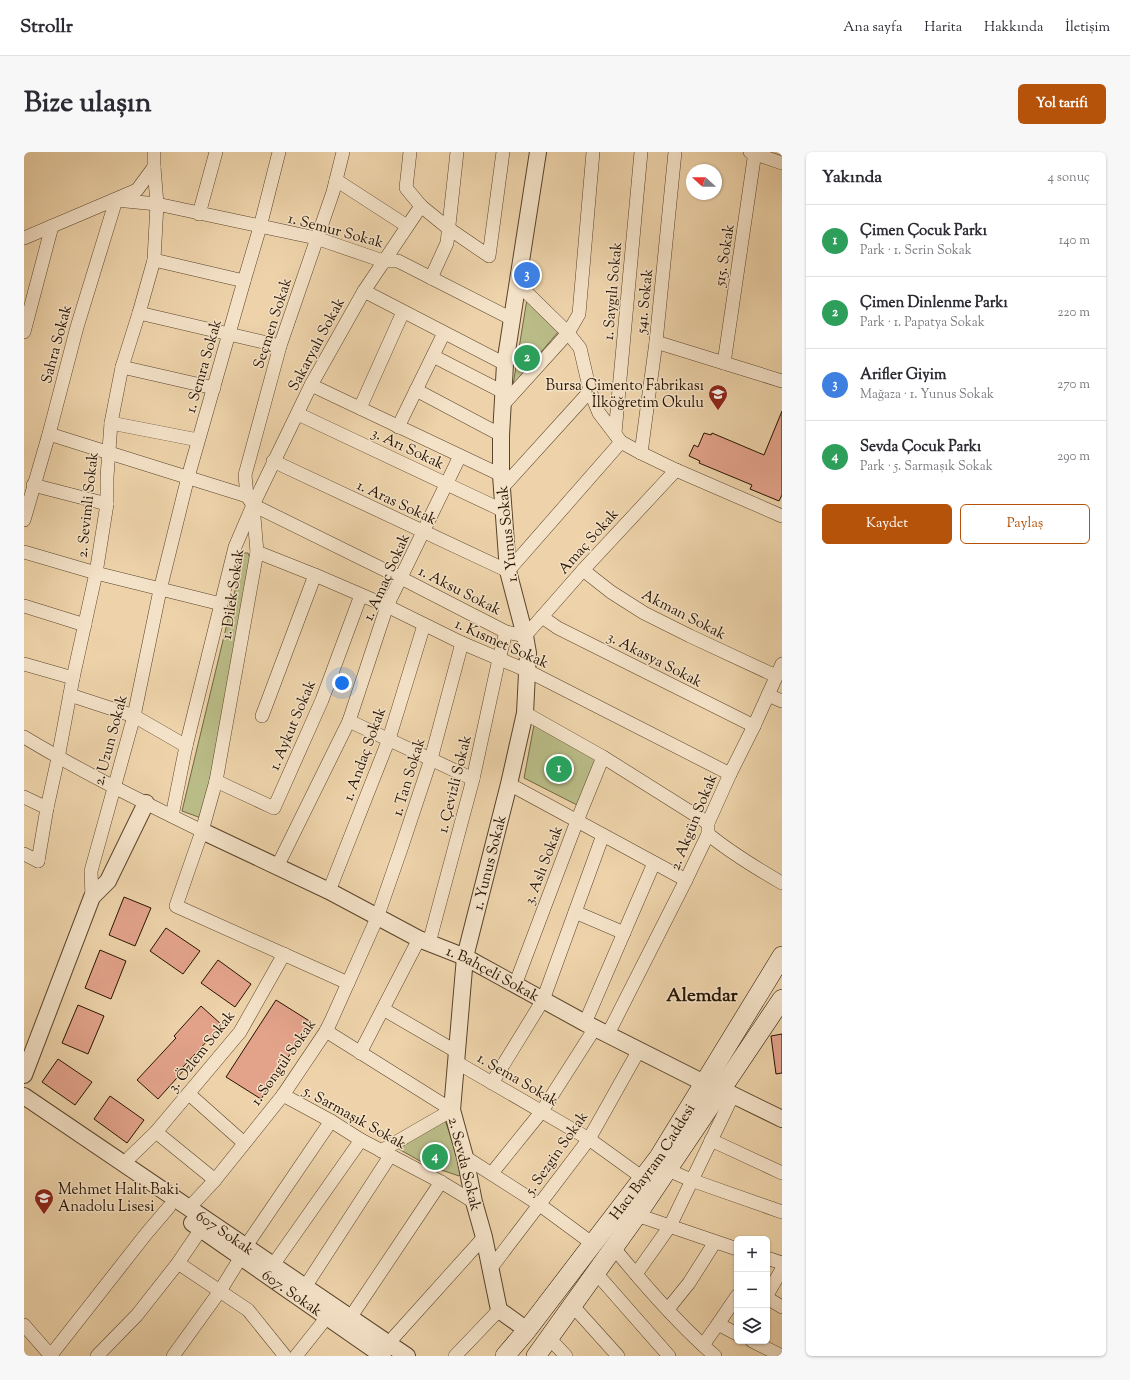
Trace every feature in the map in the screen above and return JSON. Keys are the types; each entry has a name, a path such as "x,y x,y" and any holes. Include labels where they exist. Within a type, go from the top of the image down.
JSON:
{"main road":[{"name":"Hacı Bayram Caddesi","path":"505,1356 527,1330 658,1157 719,1089 782,956"},
{"name":"Hacı Bayram Caddesi","path":"536,1356 637,1215 668,1170 719,1089 782,1000"}],"street":[{"name":"2. Sevimli Sokak","path":"38,861 73,678 96,573 107,504 111,423 122,367 154,260 157,204 154,152"},
{"path":"199,214 216,152"},
{"name":"1. Semra Sokak","path":"160,590 198,440 260,227 279,152"},
{"name":"Seçmen Sokak","path":"250,500 245,475 280,346 333,192 342,152"},
{"path":"410,152 406,188 421,206 448,228 489,256 504,152"},
{"path":"432,278 447,243 457,152"},
{"name":"1. Yunus Sokak","path":"465,957 509,784 525,713 528,653 526,636 508,571 501,482 501,435 505,364 538,152"},
{"path":"433,356 503,399 568,332 579,314 593,152"},
{"name":"1. Saygılı Sokak","path":"618,437 641,152"},
{"name":"541. Sokak","path":"641,453 656,342 675,152"},
{"path":"753,153 782,163"},
{"name":"515. Sokak","path":"724,363 753,153"},
{"path":"24,238 137,190 154,167"},
{"path":"336,180 407,226"},
{"name":"1. Semur Sokak","path":"116,200 157,204 316,238 383,260 398,261 512,319"},
{"name":"Sahra Sokak","path":"24,520 49,434 77,327 116,200"},
{"name":"Sakaryalı Sokak","path":"250,500 298,414 311,385 364,291 383,260 421,206"},
{"path":"24,331 52,226"},
{"path":"154,260 244,281"},
{"path":"518,284 568,332 580,348 590,391 599,413 618,437 641,453 676,470 782,516"},
{"path":"364,291 505,364"},
{"path":"360,408 403,312"},
{"path":"139,313 280,346"},
{"path":"398,427 444,333"},
{"path":"656,342 782,381"},
{"path":"122,367 214,388"},
{"path":"311,385 460,456 501,482 590,391"},
{"path":"416,390 501,435"},
{"name":"3. Arı Sokak","path":"298,414 504,511"},
{"path":"111,423 198,440"},
{"name":"1. Aksu Sokak","path":"49,434 188,477 250,500 506,632 526,636"},
{"path":"508,571 618,437"},
{"name":"1. Amaç Sokak","path":"277,867 349,721 387,606 460,456"},
{"name":"1. Aras Sokak","path":"273,461 508,571"},
{"name":"Amaç Sokak","path":"526,636 583,570 676,470"},
{"path":"33,485 107,504"},
{"name":"1. Dilek Sokak","path":"250,500 257,552 216,781 202,831 176,906 284,954"},
{"name":"1. Dilek Sokak","path":"172,816 186,746 235,547 250,500"},
{"path":"24,552 160,590 221,604"},
{"name":"1. Kısmet Sokak","path":"257,552 362,595 498,660 528,671 730,774"},
{"name":"Akman Sokak","path":"583,570 611,592 644,613 776,676"},
{"path":"262,716 315,575"},
{"name":"2. Uzun Sokak","path":"92,897 91,871 134,716 160,590"},
{"name":"1. Aykut Sokak","path":"216,781 274,808 322,700 362,595"},
{"path":"24,606 85,625"},
{"name":"3. Akasya Sokak","path":"542,617 558,628 754,726"},
{"name":"1. Andaç Sokak","path":"329,892 389,740 424,625"},
{"name":"1. Çevizli Sokak","path":"360,1053 383,1009 424,941 473,779 498,660 506,632"},
{"name":"1. Tan Sokak","path":"377,918 431,759 462,643"},
{"path":"24,664 73,678"},
{"name":"2. Akgün Sokak","path":"596,1028 686,880 730,774 782,664"},
{"path":"70,694 134,716 186,746"},
{"path":"768,695 782,701"},
{"path":"525,713 603,757 708,829 729,852 782,883"},
{"path":"349,721 473,779"},
{"path":"24,737 58,758 114,788 202,831"},
{"name":"3. Aslı Sokak","path":"515,985 577,821 603,757"},
{"path":"509,784 686,880"},
{"path":"24,797 47,808"},
{"path":"24,1075 92,897 108,882 146,803"},
{"name":"1. Bahçeli Sokak","path":"202,831 329,892 424,941 465,957 639,1050 782,1119"},
{"path":"492,1083 543,1000 603,835"},
{"path":"24,854 38,861"},
{"path":"24,863 38,861"},
{"path":"492,1173 542,1111 596,1028 624,933 654,863"},
{"path":"575,912 624,933"},
{"name":"1. Songül Sokak","path":"189,1208 215,1180 283,1095 326,1031 377,918"},
{"path":"284,954 348,983"},
{"name":"3. Özlem Sokak","path":"130,1157 156,1132 240,1032 284,954"},
{"name":"2. Sevda Sokak","path":"465,957 452,1110 484,1237 499,1310"},
{"name":"1. Sema Sokak","path":"383,1009 456,1057 492,1083 589,1139 643,1178"},
{"path":"305,1287 386,1153 452,1110 326,1031"},
{"name":"5. Sezgin Sokak","path":"491,1268 589,1139 639,1050"},
{"path":"636,1274 670,1226 711,1140 719,1089"},
{"path":"189,1094 244,1143"},
{"name":"5. Sarmaşık Sokak","path":"283,1095 331,1121 361,1140 441,1182 474,1202"},
{"name":"607 Sokak","path":"24,1096 189,1208 243,1252 273,1265 407,1356"},
{"name":"607. Sokak","path":"24,1108 201,1229 243,1252 327,1317 383,1356"},
{"path":"173,1356 220,1291 243,1252 331,1121"},
{"path":"156,1132 215,1180"},
{"path":"273,1265 361,1140"},
{"path":"711,1140 782,1173"},
{"path":"465,1157 540,1205 593,1244"},
{"path":"668,1170 691,1180 782,1212"},
{"path":"350,1318 441,1182"},
{"path":"24,1325 51,1356 146,1234 169,1207"},
{"path":"637,1215 734,1248"},
{"path":"97,1356 137,1315 178,1263 201,1229"},
{"path":"394,1337 484,1237"},
{"path":"668,1309 689,1283 715,1242"},
{"path":"614,1248 668,1309 715,1356"},
{"path":"770,1259 782,1263"},
{"path":"178,1263 248,1310 285,1356"},
{"path":"770,1290 782,1269"},
{"path":"596,1273 669,1356"},
{"path":"703,1345 734,1300"},
{"path":"770,1300 782,1307"},
{"path":"572,1305 618,1356"},
{"path":"455,1356 499,1310 527,1330"},
{"path":"296,1356 327,1317"},
{"path":"718,1324 734,1332"},
{"path":"548,1338 566,1356"},
{"path":"758,1344 782,1356"}],"green space":[{"path":"527,299 559,331 513,385"},
{"path":"244,553 248,553 251,561 221,740 201,818 182,811"},
{"path":"534,725 597,760 577,805 524,778"},
{"path":"445,1120 463,1172 459,1176 427,1165 397,1148"}],"building":[{"path":"782,411 782,495 779,501 750,489 752,485 699,463 700,461 689,456 694,445 698,447 704,433 711,435 712,433 764,455"},
{"path":"124,897 151,908 135,946 109,935"},
{"path":"166,928 200,951 183,974 150,951"},
{"path":"100,950 126,961 111,999 85,988"},
{"path":"218,960 251,984 235,1007 201,983"},
{"path":"276,1000 311,1022 261,1099 226,1077"},
{"path":"78,1005 104,1016 88,1054 62,1043"},
{"path":"201,1006 222,1025 183,1067 185,1069 158,1099 137,1080 176,1038 174,1036"},
{"path":"782,1034 782,1073 776,1074 771,1036"},
{"path":"58,1059 92,1082 75,1105 42,1082"},
{"path":"110,1096 144,1120 127,1143 94,1119"}],"place":[{"name":"Arifler Giyim","path":"527,275"},
{"name":"Çimen Dinlenme Parkı","path":"527,358"},
{"name":"Bursa Çimento Fabrikası İlköğretim Okulu","path":"718,411"},
{"name":"Çimen Çocuk Parkı","path":"559,769"},
{"name":"Sevda Çocuk Parkı","path":"435,1157"},
{"name":"Mehmet Halit Baki Anadolu Lisesi","path":"44,1215"}],"district":[{"name":"Alemdar","path":"702,994"}]}
